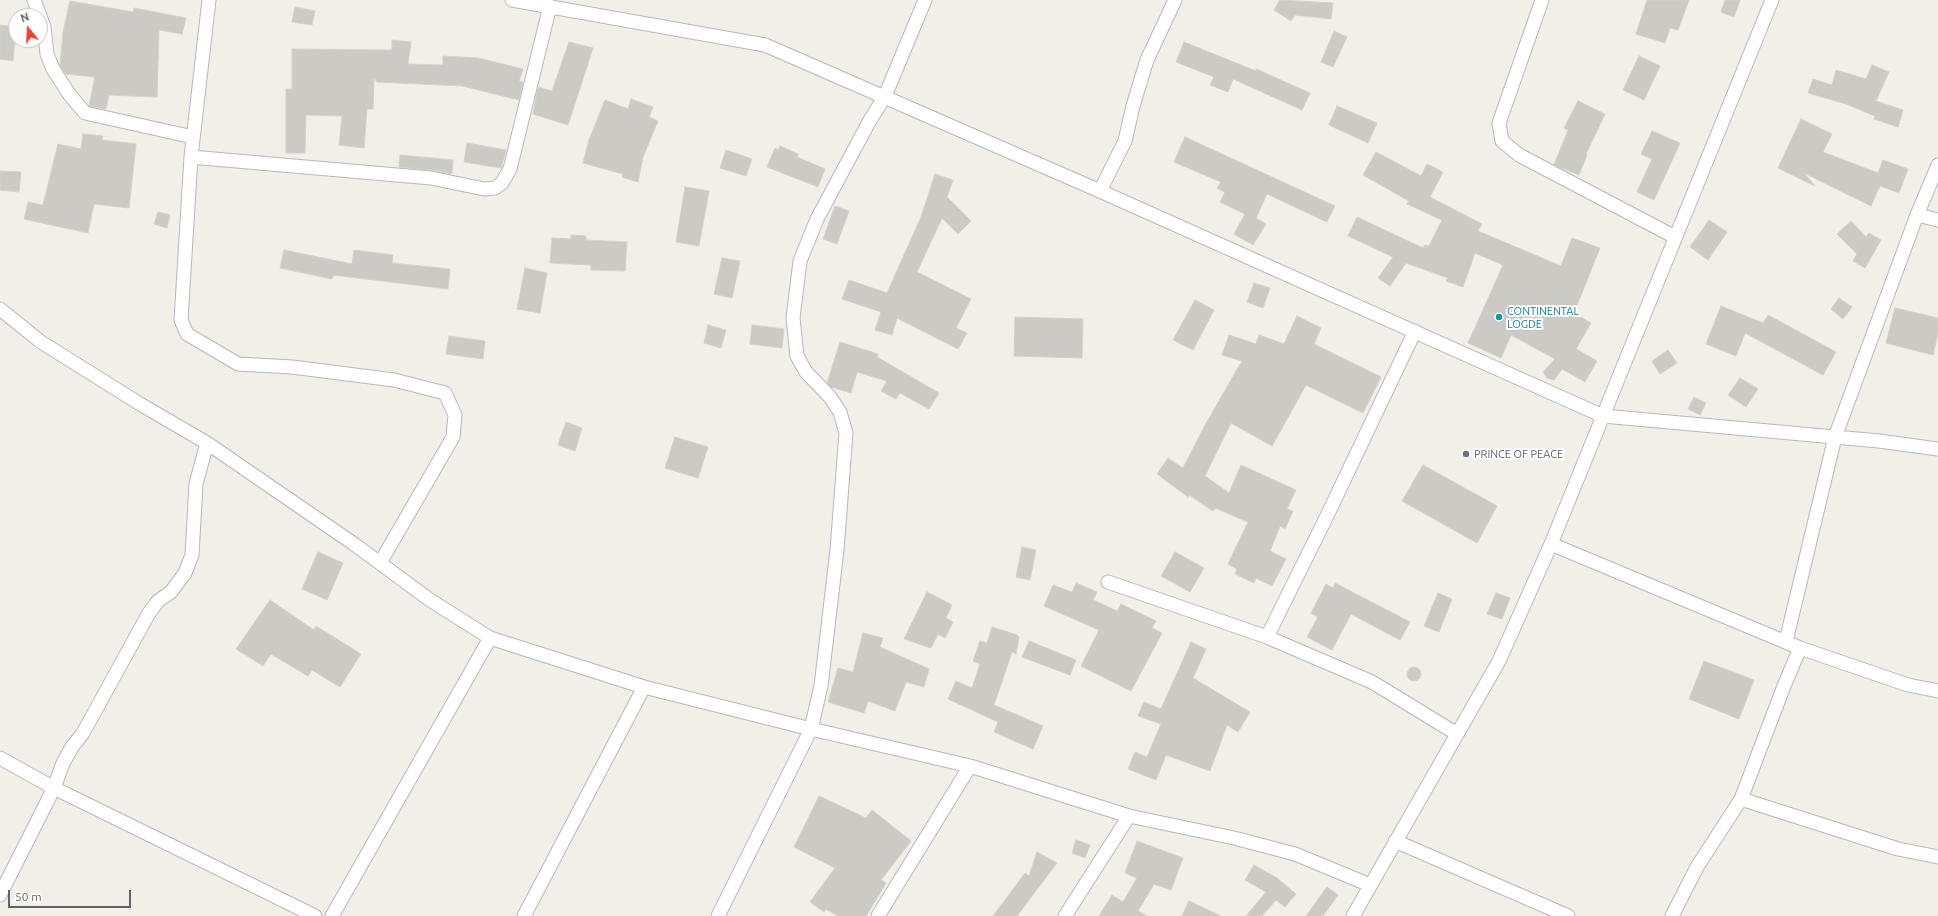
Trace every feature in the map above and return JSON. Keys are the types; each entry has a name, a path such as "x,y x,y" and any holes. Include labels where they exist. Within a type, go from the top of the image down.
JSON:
{"street":[{"path":"34,0 44,27 47,54 53,69 68,94 85,113 193,137"},
{"path":"209,0 191,157 181,320 187,334 238,364 292,367 394,380 446,393 455,415 453,437 380,563"},
{"path":"512,0 765,45 1100,190 1603,416 1835,437 1938,449"},
{"path":"718,916 811,729 822,686 832,602 846,433 840,412 830,398 806,372 797,356 793,318 800,261 817,219 884,96 925,0"},
{"path":"1100,190 1125,141 1146,60 1175,0"},
{"path":"1542,0 1498,123 1502,141 1519,155 1675,237"},
{"path":"1353,916 1499,661 1551,544 1772,0"},
{"path":"191,157 431,178 484,189 495,188 502,183 510,169 550,6"},
{"path":"1786,641 1835,437 1917,215 1938,165"},
{"path":"1917,215 1938,220"},
{"path":"1,311 42,342 140,404 207,443 380,563 430,600 490,638 644,687 811,729 970,766 1129,816 1234,838 1295,854 1370,885"},
{"path":"1267,637 1326,520 1414,331"},
{"path":"0,895 54,788 63,763 72,747 83,734 149,613 158,601 171,592 185,573 192,555 196,484 207,443"},
{"path":"1551,544 1800,648 1908,685 1938,691"},
{"path":"1108,582 1267,637 1372,682 1457,734"},
{"path":"332,916 490,638"},
{"path":"1672,916 1697,867 1741,799 1800,648"},
{"path":"524,916 644,687"},
{"path":"0,758 54,788 316,916"},
{"path":"878,916 970,766"},
{"path":"1741,799 1898,849 1938,857"},
{"path":"1065,916 1129,816"},
{"path":"1395,841 1568,916"}],"building":[{"path":"1280,0 1333,3 1331,19 1295,15 1291,21 1274,10"},
{"path":"1647,0 1689,0 1678,30 1670,28 1665,43 1636,34"},
{"path":"1725,0 1740,0 1734,17 1721,12"},
{"path":"70,1 133,12 134,8 186,18 182,34 159,30 157,97 109,95 106,109 89,106 95,77 66,74 60,66 63,32"},
{"path":"295,7 315,11 312,25 292,22"},
{"path":"0,25 8,26 8,48 14,48 13,61 0,59"},
{"path":"1334,31 1347,37 1333,67 1321,62"},
{"path":"392,40 411,42 408,64 443,65 443,56 478,58 523,69 519,81 523,82 519,100 462,86 377,82 374,78 373,109 367,109 364,148 339,145 342,116 306,115 305,153 286,153 286,89 292,89 292,49 392,50"},
{"path":"569,42 593,48 568,125 533,114 538,87 552,91"},
{"path":"1184,42 1256,71 1256,69 1310,93 1302,110 1233,79 1228,92 1210,85 1214,77 1176,62"},
{"path":"1639,56 1660,66 1644,100 1623,90"},
{"path":"1872,65 1889,72 1876,101 1903,110 1898,127 1874,119 1875,116 1846,104 1808,93 1813,79 1832,85 1836,70 1866,79"},
{"path":"631,99 653,107 649,117 658,121 643,157 638,182 622,177 623,174 583,163 589,140 605,100 628,109"},
{"path":"1578,101 1605,114 1586,154 1587,155 1579,175 1554,165 1568,130 1564,128"},
{"path":"1337,106 1377,123 1368,143 1329,125"},
{"path":"1801,119 1832,134 1823,152 1878,173 1883,160 1908,169 1899,193 1880,186 1871,206 1804,173 1815,186 1778,168"},
{"path":"1652,131 1680,143 1654,200 1637,192 1652,159 1641,154"},
{"path":"83,134 103,136 102,140 136,144 129,208 94,204 88,233 24,219 28,202 43,205 58,144 81,149"},
{"path":"1185,137 1335,206 1327,222 1267,194 1256,218 1266,224 1253,245 1234,234 1245,214 1220,202 1225,192 1217,188 1221,182 1174,162"},
{"path":"467,143 506,150 501,168 464,162"},
{"path":"780,146 798,154 797,157 825,169 818,187 767,167 775,148 778,150"},
{"path":"726,150 752,159 746,176 720,168"},
{"path":"1376,152 1421,176 1427,164 1443,172 1430,197 1482,224 1478,231 1561,266 1572,238 1600,248 1574,313 1591,323 1576,349 1597,361 1585,382 1562,369 1554,380 1547,378 1543,372 1555,359 1511,335 1501,358 1468,343 1503,265 1475,253 1463,287 1446,281 1448,278 1406,263 1390,286 1378,278 1393,257 1348,236 1357,217 1423,248 1425,245 1429,246 1442,220 1407,204 1409,201 1363,175"},
{"path":"400,155 453,160 452,174 432,170 399,167"},
{"path":"0,171 21,172 19,192 0,190"},
{"path":"935,174 953,180 947,197 971,221 958,234 942,218 917,272 971,299 956,328 967,333 958,349 897,318 892,335 875,330 881,312 842,299 849,280 887,293 921,217"},
{"path":"685,187 709,191 699,246 676,242"},
{"path":"835,206 849,211 837,244 823,239"},
{"path":"158,212 170,215 167,228 154,224"},
{"path":"1709,220 1727,232 1708,260 1690,247"},
{"path":"1851,221 1866,237 1869,233 1881,240 1865,268 1853,261 1857,254 1837,234"},
{"path":"571,235 586,236 586,240 627,242 625,271 591,270 591,265 550,263 552,238 571,239"},
{"path":"284,250 352,264 354,250 393,255 392,263 450,269 448,289 333,275 332,279 280,268"},
{"path":"722,258 740,261 732,298 714,294"},
{"path":"525,268 547,273 540,313 517,309"},
{"path":"1254,283 1270,288 1263,308 1247,302"},
{"path":"1839,298 1852,307 1843,319 1831,309"},
{"path":"1195,300 1214,310 1193,350 1173,340"},
{"path":"1721,306 1763,323 1768,315 1836,352 1823,375 1745,333 1736,356 1706,344"},
{"path":"1895,308 1938,318 1938,333 1933,355 1886,343"},
{"path":"1297,316 1321,328 1314,344 1381,377 1363,413 1306,385 1272,446 1231,423 1205,476 1229,493 1241,465 1296,490 1287,509 1293,511 1285,529 1280,526 1270,551 1286,559 1272,586 1256,578 1254,583 1235,574 1237,569 1228,564 1248,522 1215,508 1213,511 1189,495 1188,497 1157,474 1168,458 1183,468 1205,425 1242,361 1222,355 1229,335 1256,344 1259,335 1284,344"},
{"path":"1015,317 1083,319 1082,358 1014,356"},
{"path":"708,325 726,330 721,348 704,343"},
{"path":"752,325 784,329 782,348 750,344"},
{"path":"449,336 485,341 483,359 446,354"},
{"path":"840,342 878,354 877,357 939,393 929,409 900,393 896,399 881,391 887,381 857,372 851,393 831,387 827,383"},
{"path":"1668,350 1677,363 1660,374 1652,361"},
{"path":"1740,378 1758,389 1746,407 1728,395"},
{"path":"1694,397 1706,403 1700,415 1688,409"},
{"path":"566,422 582,428 575,451 558,445"},
{"path":"675,437 708,447 698,478 665,468"},
{"path":"1423,465 1497,506 1477,543 1402,501"},
{"path":"1022,547 1036,550 1030,580 1016,577"},
{"path":"318,552 343,563 327,600 302,589"},
{"path":"1175,552 1204,568 1190,592 1161,576"},
{"path":"1076,583 1097,592 1093,600 1117,611 1121,604 1156,621 1152,628 1162,633 1131,691 1081,666 1099,630 1044,606 1053,585 1072,592"},
{"path":"1335,583 1410,622 1400,640 1351,614 1332,650 1307,637 1318,617 1311,613 1326,584 1333,588"},
{"path":"927,592 952,605 946,618 953,622 945,638 938,634 931,648 904,639"},
{"path":"1438,593 1452,599 1439,632 1424,626"},
{"path":"1496,593 1510,598 1502,619 1487,614"},
{"path":"270,600 314,630 316,626 361,654 340,687 312,670 308,676 271,654 263,666 236,649"},
{"path":"992,627 1019,637 1016,654 1012,652 994,705 1043,726 1033,749 994,732 998,722 948,699 956,681 972,688 980,664 973,661 980,641 987,643"},
{"path":"863,633 883,638 880,647 929,669 924,687 906,682 895,711 868,701 864,713 828,702 838,668 853,672"},
{"path":"1029,641 1076,660 1070,675 1022,657"},
{"path":"1191,642 1206,649 1193,678 1250,712 1238,732 1227,725 1210,771 1166,755 1156,780 1128,769 1135,752 1147,757 1161,724 1138,716 1144,702 1161,709"},
{"path":"1704,661 1754,680 1739,719 1689,699"},
{"path":"1411,667 1417,667 1421,671 1421,677 1417,681 1411,681 1407,677 1407,671"},
{"path":"819,796 866,818 872,810 911,841 881,880 886,883 866,916 838,916 826,909 824,912 810,902 835,868 794,847"},
{"path":"1076,840 1090,845 1085,858 1072,853"},
{"path":"1137,841 1183,858 1171,890 1154,884 1138,911 1147,916 1099,916 1112,895 1123,902 1137,878 1125,873"},
{"path":"1037,852 1057,863 1017,916 993,916 1025,873 1029,876"},
{"path":"1254,865 1277,878 1296,894 1285,907 1276,900 1262,916 1246,916 1266,892 1245,880"},
{"path":"1327,887 1338,895 1323,916 1306,916"},
{"path":"1189,901 1221,916 1182,916"}],"place":[{"name":"CONTINENTAL LOGDE","path":"1499,317"},
{"name":"PRINCE OF PEACE","path":"1466,454"}]}
